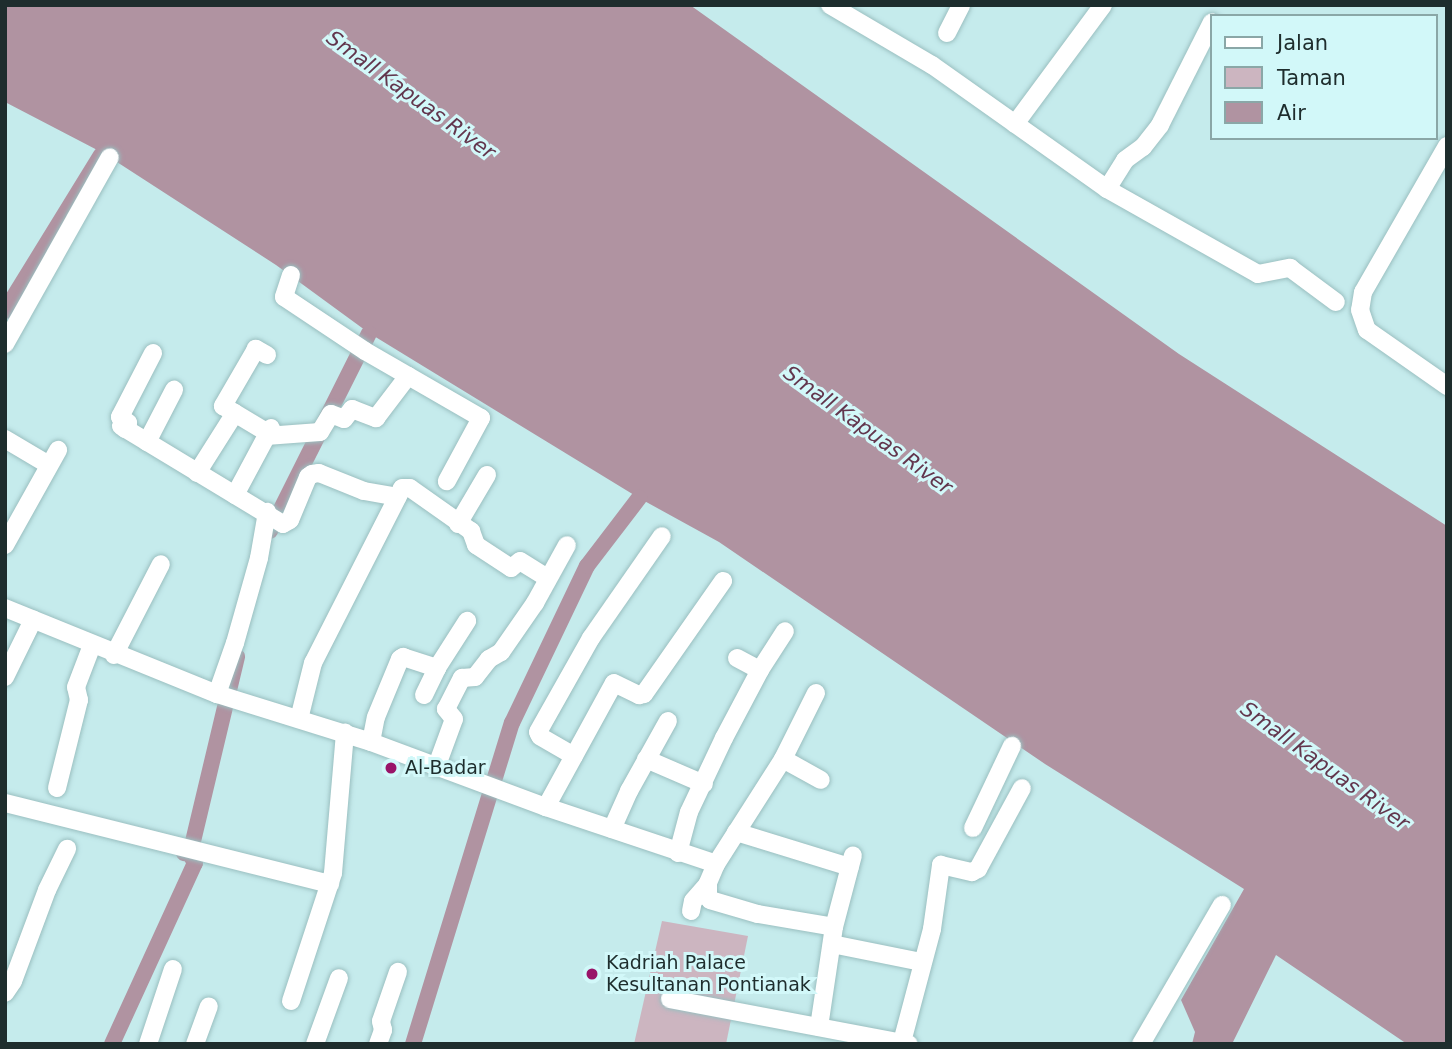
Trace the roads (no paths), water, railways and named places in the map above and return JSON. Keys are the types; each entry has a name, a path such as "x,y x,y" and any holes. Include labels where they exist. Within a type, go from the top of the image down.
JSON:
{"street":[{"path":"830,5 932,65 1107,189 1258,274 1290,268 1336,302"},
{"path":"947,33 961,5"},
{"path":"1015,124 1103,5"},
{"path":"1107,189 1125,160 1143,148 1160,125 1210,26"},
{"path":"1447,146 1363,292 1360,310 1367,330 1447,386"},
{"path":"5,344 110,157"},
{"path":"292,275 284,297 408,376 481,418 447,481"},
{"path":"267,355 256,349 223,407 268,432 320,432 331,414 344,419 352,409 376,418 408,376"},
{"path":"153,353 120,417 128,423 123,427 234,495 273,516 290,520 308,477 312,474 319,473 364,491 397,498"},
{"path":"147,442 174,390"},
{"path":"197,473 234,413"},
{"path":"234,495 268,432"},
{"path":"5,439 53,457 5,545"},
{"path":"458,524 487,475"},
{"path":"299,719 313,663 402,488 410,488 473,533 476,545 511,568 520,561 547,578"},
{"path":"219,695 273,516"},
{"path":"574,756 540,736 538,732 591,638 662,536"},
{"path":"436,768 454,719 446,709 462,678 475,677 489,659 501,652 513,630 520,627 530,611 567,545"},
{"path":"114,655 161,564"},
{"path":"546,807 614,683 639,695 644,694 723,581"},
{"path":"5,608 114,655 219,695 371,741 480,784 716,864"},
{"path":"5,677 33,621"},
{"path":"424,695 437,668 467,621"},
{"path":"678,853 689,812 760,670 785,631"},
{"path":"57,788 79,700 76,687 92,645"},
{"path":"371,741 376,717 400,659 403,657 437,668"},
{"path":"737,658 760,670"},
{"path":"691,911 694,901 708,884 716,864 783,759 816,693"},
{"path":"612,829 668,721"},
{"path":"291,1001 330,884 345,733"},
{"path":"973,828 1012,746"},
{"path":"783,759 821,780"},
{"path":"646,760 704,784"},
{"path":"670,999 906,1043 921,961 932,929 942,865 972,872 978,869 1022,788"},
{"path":"5,803 330,884"},
{"path":"736,832 852,861 833,936 818,1027"},
{"path":"5,993 13,981 47,890 68,849"},
{"path":"708,884 710,900 921,961"},
{"path":"1141,1044 1222,905"},
{"path":"148,1044 173,969"},
{"path":"378,1044 383,1030 381,1021 398,972"},
{"path":"315,1044 339,978"},
{"path":"195,1044 209,1006"}],"water":[{"name":"Small Kapuas River","path":"5,5 690,5 1179,354 1447,526 1447,1044 1407,1044 1276,955 1232,1044 1192,1044 1195,1032 1181,1000 1244,889 1045,764 719,542 639,498 369,333 276,265 103,153 5,102"}],"waterway":[{"path":"5,311 101,155"},
{"path":"270,531 369,333"},
{"path":"413,1044 512,723 587,566 639,498"},
{"path":"184,853 190,854 237,657"},
{"path":"112,1044 195,863 190,854"}],"place":[{"name":"Al-Badar","path":"391,768"},
{"name":"Kadriah Palace Kesultanan Pontianak","path":"592,974"}]}
